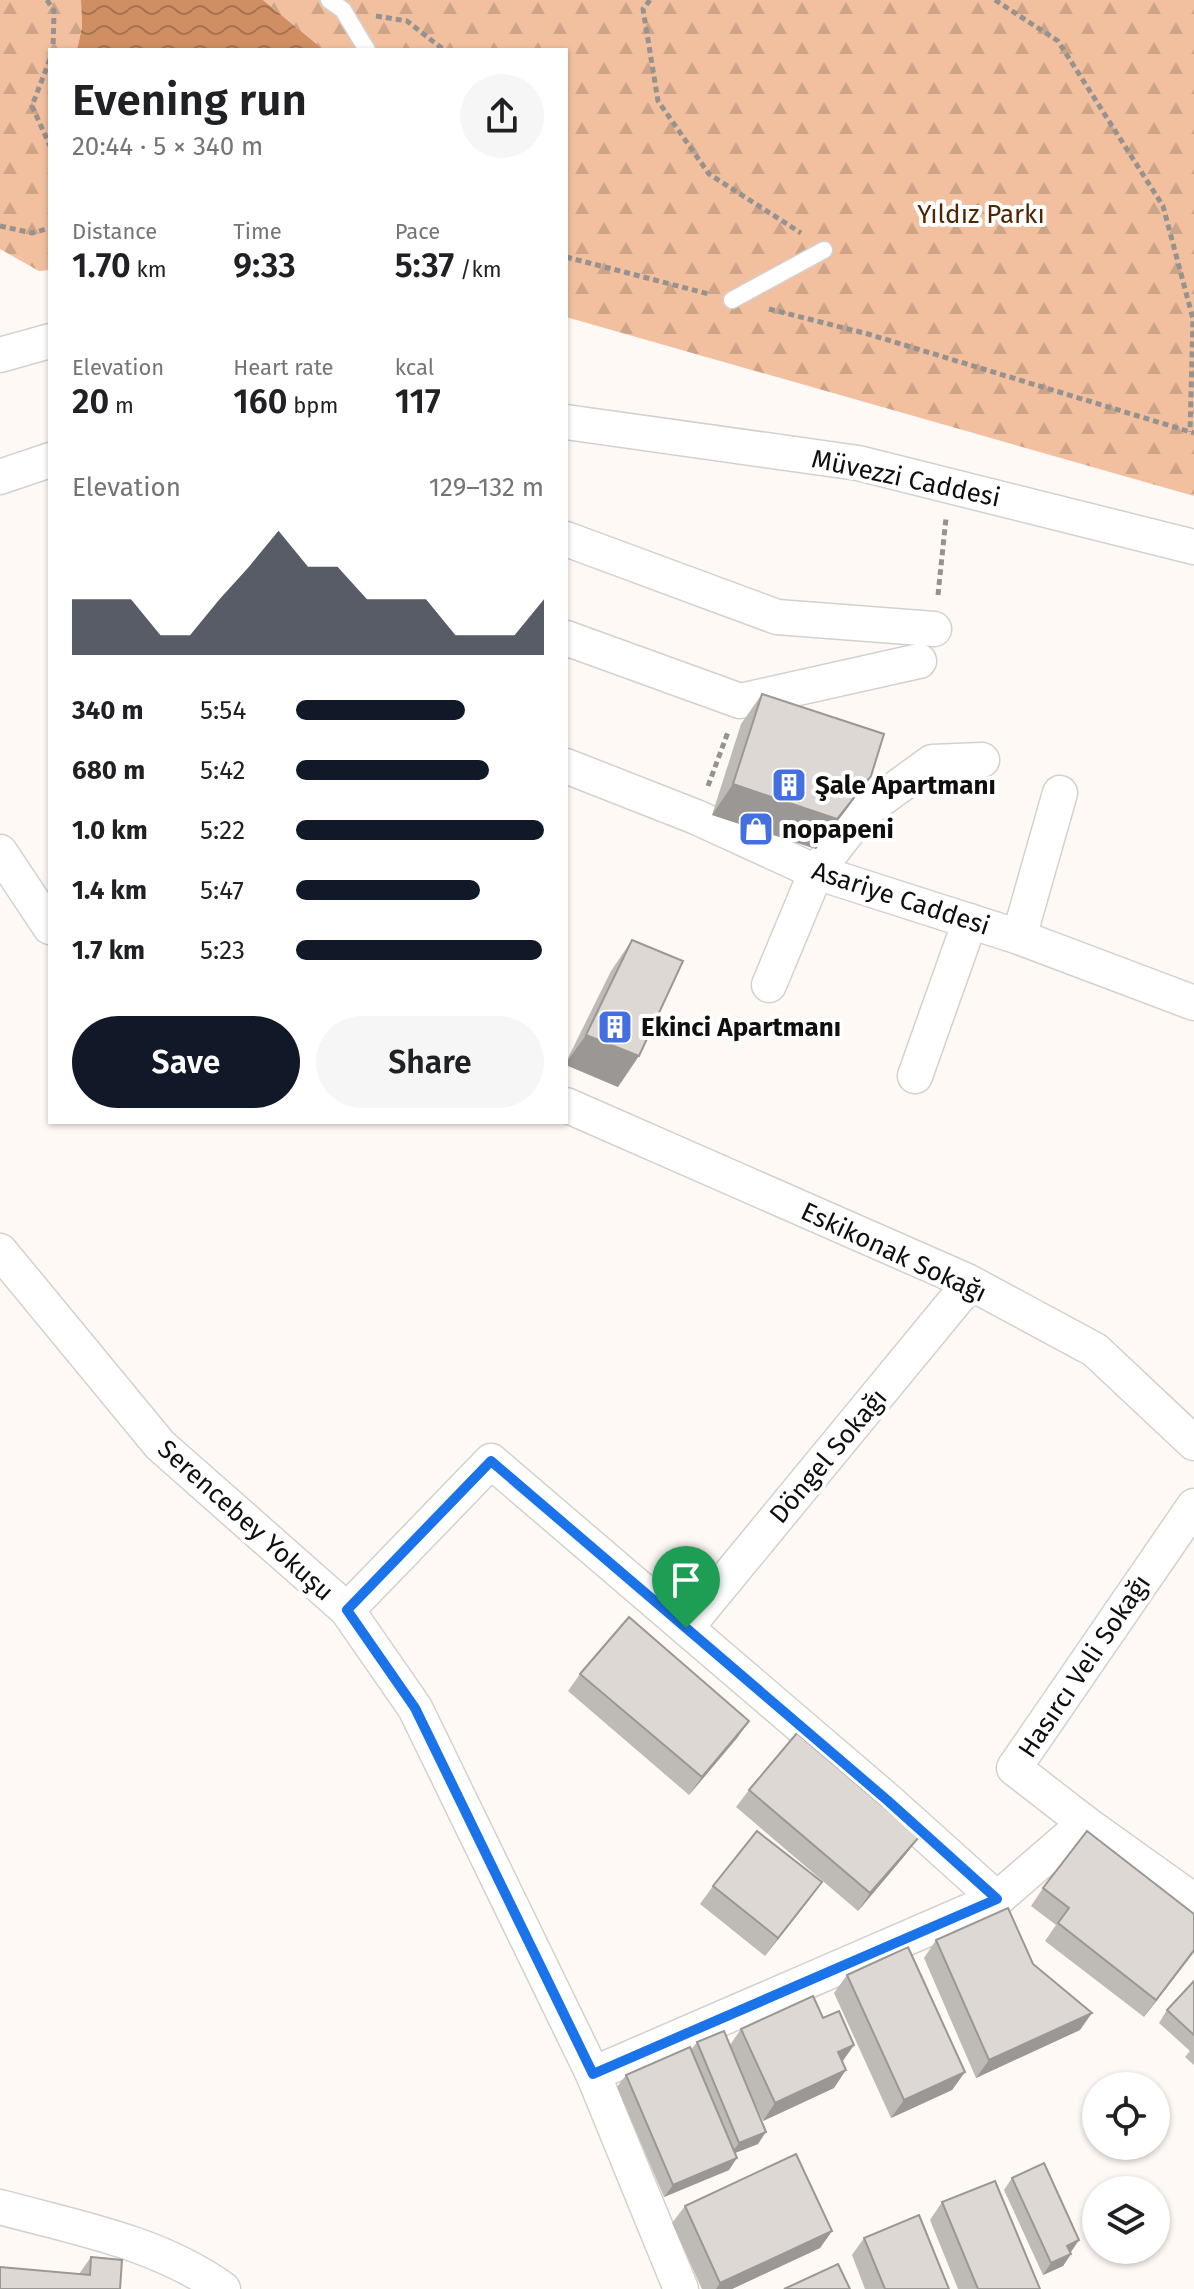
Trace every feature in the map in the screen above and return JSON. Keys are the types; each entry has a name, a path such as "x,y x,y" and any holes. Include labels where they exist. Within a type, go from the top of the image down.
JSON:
{"street":[{"path":"0,355 48,342"},
{"name":"Müvezzi Caddesi","path":"568,422 858,463 1194,547"},
{"path":"0,477 48,461"},
{"path":"568,540 777,617 934,629"},
{"path":"568,639 740,701 919,661"},
{"path":"769,985 816,872 862,813 932,762 982,760"},
{"name":"Asariye Caddesi","path":"568,767 696,817 816,872 1019,937 1194,1003"},
{"path":"1019,937 1060,793"},
{"path":"0,852 48,924"},
{"path":"915,1076 970,921"},
{"name":"Eskikonak Sokağı","path":"568,1106 969,1284 1095,1350 1194,1443"},
{"name":"Serencebey Yokuşu","path":"0,1251 160,1445 347,1610 415,1708 593,2074 681,2289"},
{"name":"Döngel Sokağı","path":"686,1628 969,1284"},
{"path":"347,1610 491,1461 997,1899"},
{"name":"Hasırcı Veli Sokağı","path":"1085,1823 1014,1768 1194,1506"},
{"path":"593,2074 997,1899 1085,1823 1194,1901"},
{"path":"0,2207 138,2245 171,2258 223,2289"}],"lane":[{"path":"336,5 366,48"},
{"path":"732,300 824,250"}],"path":[{"path":"47,0 54,11 53,48"},
{"path":"650,0 643,9 658,101 709,174 774,213 824,250"},
{"path":"568,258 868,334 1192,433 1193,319 1163,206 1058,41 995,0"},
{"path":"336,5 407,21 441,48"},
{"path":"48,64 32,106 48,142"},
{"path":"0,226 32,233 48,229"},
{"path":"934,629 950,486"},
{"path":"696,817 740,701"}],"green space":[{"path":"0,0 81,0 82,27 77,48 48,48 48,270 39,271 0,249"},
{"name":"Yıldız Parkı","path":"263,0 1194,0 1194,496 568,318 568,48 322,48"}],"water":[{"path":"81,0 263,0 322,48 77,48 82,27"}],"building":[{"path":"762,694 884,734 871,776 837,819 733,784"},
{"path":"632,940 683,961 639,1056 586,1035"},
{"path":"629,1617 749,1721 702,1777 580,1674"},
{"path":"797,1733 919,1837 870,1893 749,1790"},
{"path":"757,1831 822,1882 778,1938 713,1886"},
{"path":"1087,1831 1194,1914 1194,1950 1156,2000 1058,1923 1069,1908 1043,1888"},
{"path":"1008,1908 1033,1964 1092,2013 989,2060 936,1940"},
{"path":"908,1947 965,2072 904,2100 847,1975"},
{"path":"1194,1981 1194,2035 1167,2010"},
{"path":"813,1996 823,2018 839,2011 854,2045 838,2052 846,2070 775,2103 741,2029"},
{"path":"724,2031 766,2132 739,2143 697,2042"},
{"path":"690,2047 737,2158 673,2185 626,2075"},
{"path":"796,2154 832,2231 720,2283 685,2206"},
{"path":"1044,2163 1079,2240 1067,2246 1071,2254 1051,2263 1012,2178"},
{"path":"995,2181 1040,2289 978,2289 942,2202"},
{"path":"919,2215 949,2289 885,2289 864,2238"},
{"path":"91,2257 122,2260 120,2289 0,2289 0,2267 90,2275"},
{"path":"838,2264 850,2289 784,2289"}],"place":[{"name":"Şale Apartmanı","path":"789,785"},
{"name":"nopapeni","path":"756,829"},
{"name":"Ekinci Apartmanı","path":"615,1027"}],"route":[{"path":"491,1461 686,1628 997,1899 593,2074 415,1708 347,1610 491,1461"}]}
